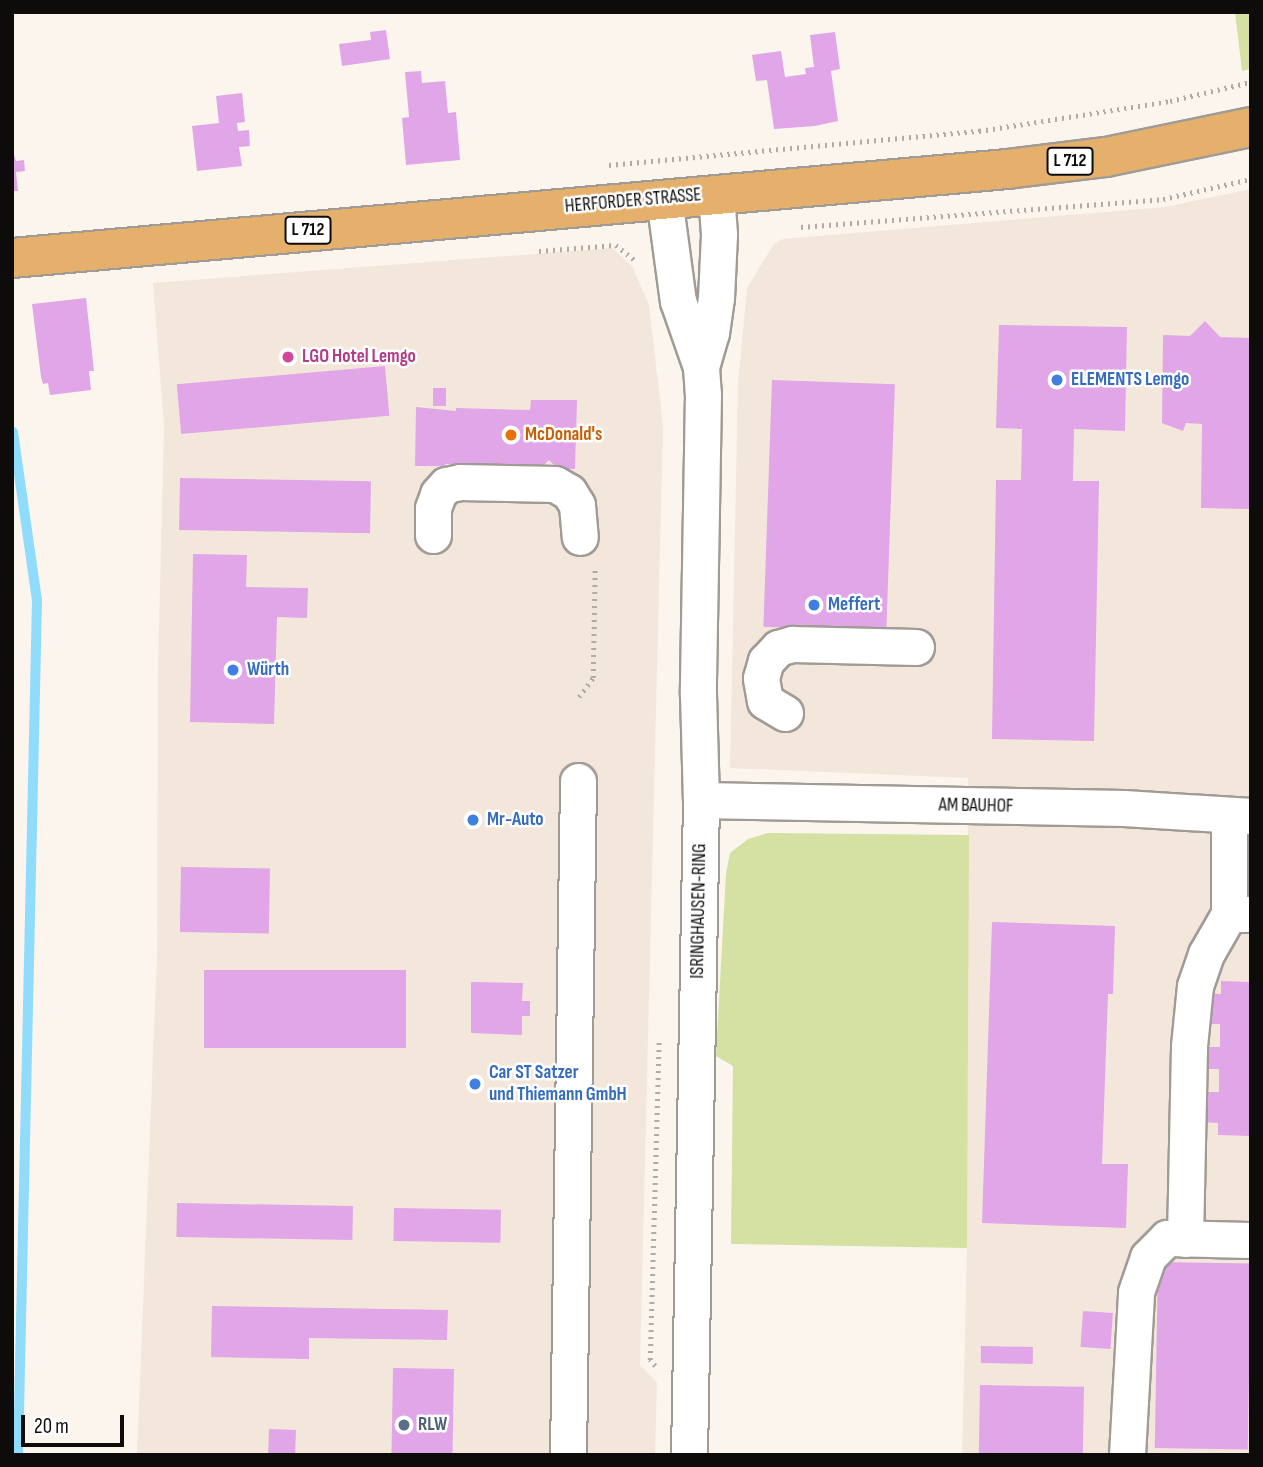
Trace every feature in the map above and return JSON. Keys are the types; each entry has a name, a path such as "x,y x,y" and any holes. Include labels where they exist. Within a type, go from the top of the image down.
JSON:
{"main road":[{"name":"HERFORDER STRASSE","path":"12,258 1107,157 1251,127"}],"street":[{"name":"ISRINGHAUSEN-RING","path":"688,1455 701,800 698,694 701,367 711,333 716,298 719,234 716,194"},
{"name":"ISRINGHAUSEN-RING","path":"664,198 678,301 701,367"},
{"path":"433,535 433,508 438,494 446,485 460,482 555,484 569,492 577,505 580,537"},
{"path":"785,713 765,701 761,678 766,661 778,648 792,644 916,646"},
{"path":"568,1455 578,781"},
{"name":"AM BAUHOF","path":"701,800 1124,808 1240,815"},
{"path":"1185,1238 1189,1046 1195,986 1206,954 1240,914 1240,815"},
{"path":"1127,1455 1136,1292 1148,1257 1167,1238 1251,1240"}],"path":[{"path":"768,150 979,131 1170,101 1251,82"},
{"path":"789,228 1163,199 1251,179"},
{"path":"616,245 635,258 640,267"},
{"path":"579,697 593,678 595,552 580,537"},
{"path":"658,1370 650,1360 659,1030"}],"shaded area":[{"path":"1251,189 1251,1455 962,1455 967,1248 968,778 730,768 738,383 747,288 774,244 783,239 1165,207"},
{"path":"612,248 632,266 649,305 663,425 640,1365 657,1383 655,1455 137,1455 157,955 158,669 164,426 153,283"}],"green space":[{"path":"1235,12 1251,12 1251,69 1242,71"},
{"path":"768,833 969,835 967,1248 731,1244 733,1066 716,1056 726,873 730,853 748,839"}],"building":[{"path":"386,30 390,59 342,66 339,44 371,40 370,32"},
{"path":"835,32 840,69 831,71 838,121 815,126 774,129 767,80 756,81 752,55 781,51 785,77 806,74 805,68 814,67 810,35"},
{"path":"421,71 422,83 445,81 448,113 456,112 460,160 406,165 402,118 409,117 405,72"},
{"path":"242,93 245,122 237,123 238,131 249,130 250,146 239,147 242,166 197,171 192,126 219,123 216,96"},
{"path":"12,148 16,161 24,160 25,171 16,172 18,191 12,191"},
{"path":"86,298 94,371 89,371 91,390 50,395 48,383 43,384 41,377 32,304"},
{"path":"1205,321 1220,337 1251,338 1251,509 1201,508 1202,424 1186,423 1183,431 1162,423 1163,335 1190,336"},
{"path":"999,325 1127,327 1125,431 1074,429 1073,481 1099,481 1094,741 992,739 996,480 1021,480 1022,429 996,428"},
{"path":"385,366 389,416 181,434 177,384"},
{"path":"772,380 895,384 886,631 763,627"},
{"path":"433,388 446,388 446,406 433,406"},
{"name":"McDonald's","path":"531,400 577,400 575,469 558,469 549,460 541,468 455,467 455,464 415,466 416,407 456,411 456,408 530,410"},
{"path":"180,478 371,481 370,533 179,530"},
{"name":"Würth","path":"193,554 247,555 246,587 308,588 307,618 277,617 274,724 190,722"},
{"path":"181,867 270,869 269,934 180,932"},
{"path":"992,922 1115,926 1113,994 1108,994 1102,1164 1128,1164 1126,1228 982,1223"},
{"path":"204,970 406,970 406,1048 204,1048"},
{"path":"1221,981 1251,982 1251,1136 1218,1135 1218,1123 1202,1122 1203,1092 1219,1092 1219,1069 1208,1069 1208,1047 1220,1047 1220,1024 1204,1024 1205,993 1221,994"},
{"path":"471,982 523,983 522,1001 530,1001 530,1016 522,1016 522,1035 471,1033"},
{"path":"177,1203 353,1206 352,1240 176,1237"},
{"path":"394,1208 501,1210 500,1243 393,1241"},
{"path":"1158,1262 1251,1264 1248,1450 1155,1448"},
{"path":"212,1306 448,1310 447,1340 309,1338 309,1359 211,1357"},
{"path":"1083,1311 1113,1313 1110,1349 1080,1347"},
{"path":"981,1346 1033,1347 1033,1364 981,1363"},
{"path":"393,1368 454,1369 452,1455 391,1455"},
{"path":"980,1385 1084,1387 1083,1455 979,1455"},
{"path":"269,1429 296,1430 295,1455 268,1454"}],"waterway":[{"path":"13,432 37,600 18,1455"}],"place":[{"name":"LGO Hotel Lemgo","path":"288,357"},
{"name":"ELEMENTS Lemgo","path":"1057,380"},
{"name":"McDonald's","path":"511,435"},
{"name":"Meffert","path":"814,605"},
{"name":"Würth","path":"233,670"},
{"name":"Mr-Auto","path":"473,820"},
{"name":"Car ST Satzer und Thiemann GmbH","path":"475,1084"},
{"name":"RLW","path":"404,1425"}]}
